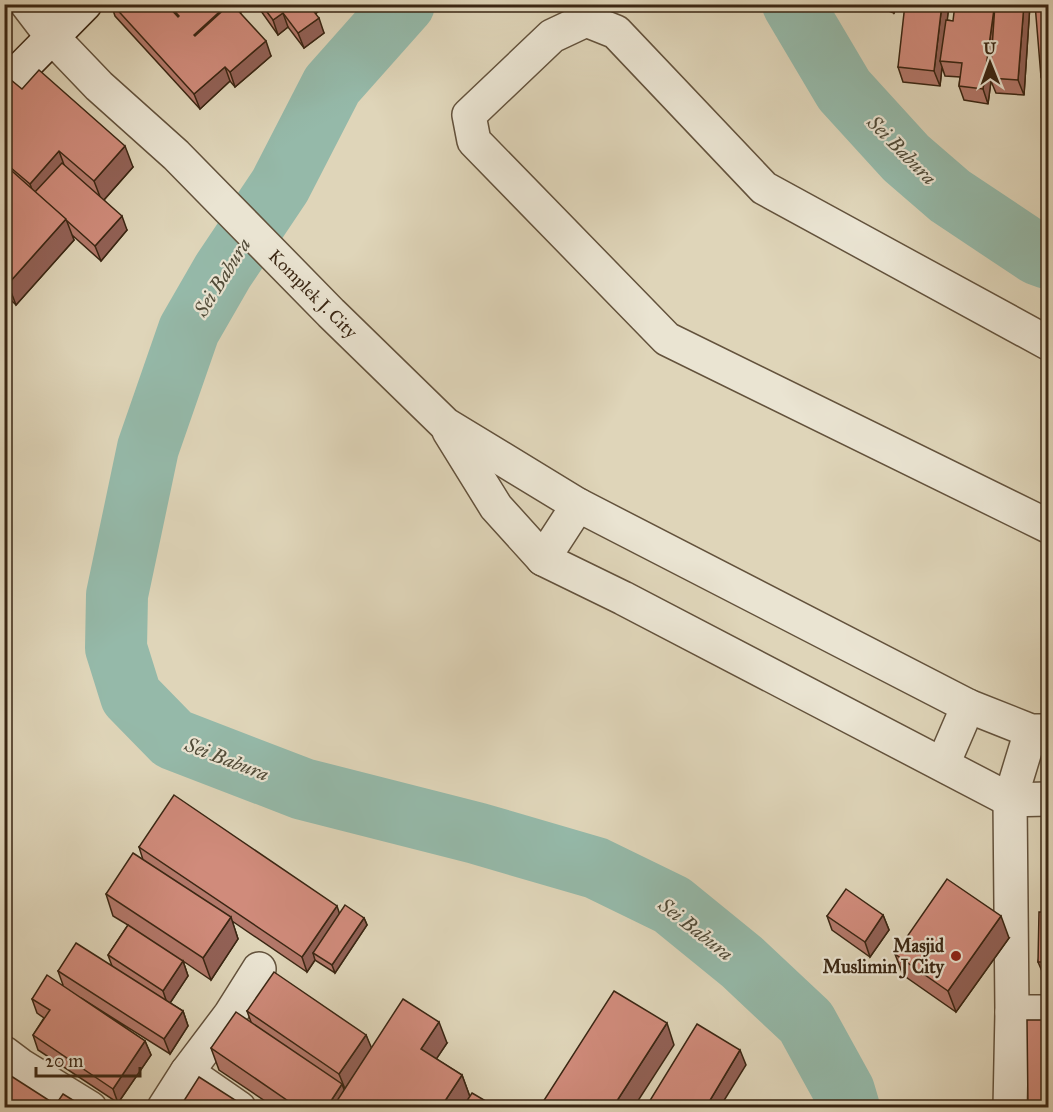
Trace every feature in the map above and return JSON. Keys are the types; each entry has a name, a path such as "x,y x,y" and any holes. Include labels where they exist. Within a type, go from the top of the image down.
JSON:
{"street":[{"name":"Komplek J. City","path":"27,4 53,38 99,86 176,155 331,313 445,424"},
{"path":"4,86 85,4"},
{"path":"1048,343 764,189 616,32 586,20 552,36 469,115 474,141 667,339 1048,526"},
{"path":"445,424 578,505 968,705 1040,731 1010,800 1011,1107"},
{"path":"445,424 496,507 543,559 624,598 1010,800 1048,800"},
{"path":"543,559 578,505"},
{"path":"943,764 968,705"},
{"path":"164,1107 225,1022 259,969"},
{"path":"1012,1012 1048,1012"},
{"path":"4,1053 90,1107"},
{"path":"187,1072 239,1107"}],"building":[{"path":"112,4 166,4 178,17 168,4 228,4 195,36 232,4 266,41 230,72 225,67 194,94"},
{"path":"261,4 308,4 319,18 298,33 283,13 273,20"},
{"path":"905,4 942,4 934,71 898,67"},
{"path":"955,4 994,9 983,89 959,86 962,63 940,61 946,20 953,21"},
{"path":"995,4 1024,4 1018,80 990,78"},
{"path":"1035,4 1048,4 1048,77 1041,77"},
{"path":"39,70 125,146 94,181 59,151 30,184 4,162 4,87 11,80 22,89"},
{"path":"62,163 122,216 95,246 35,192"},
{"path":"4,164 66,219 8,284 4,280"},
{"path":"174,795 337,906 302,957 139,847"},
{"path":"133,853 231,917 203,958 106,894"},
{"name":"Masjid Muslimin J City","path":"947,879 1001,916 948,991 895,954"},
{"path":"846,889 883,915 865,942 827,916"},
{"path":"345,905 364,918 332,965 313,953"},
{"path":"1039,912 1048,912 1048,962 1038,962"},
{"path":"128,925 183,961 163,991 108,955"},
{"path":"76,943 183,1011 164,1039 58,971"},
{"path":"274,972 366,1035 339,1074 247,1011"},
{"path":"47,975 145,1041 113,1089 33,1035 50,1010 32,999"},
{"path":"614,991 667,1023 613,1107 544,1107 541,1105"},
{"path":"403,999 439,1022 421,1049 462,1075 441,1107 333,1107"},
{"path":"236,1012 342,1084 327,1107 297,1107 211,1048"},
{"path":"1027,1020 1048,1020 1048,1107 1028,1107"},
{"path":"697,1024 740,1050 706,1107 646,1107"},
{"path":"11,1076 50,1101 45,1107 4,1107 4,1087"},
{"path":"199,1077 246,1107 180,1107"},
{"path":"472,1093 496,1107 463,1107"},
{"path":"63,1094 84,1107 54,1107"}],"waterway":[{"name":"Sei Babura","path":"404,4 332,85 280,186 223,271 189,330 148,448 117,595 116,648 131,696 173,739 303,789 476,833 596,868 672,905 742,962 806,1022 844,1091 849,1108"},
{"name":"Sei Babura","path":"793,4 844,90 906,158 950,196 1037,254 1048,258"}],"place":[{"name":"Masjid Muslimin J City","path":"956,956"}]}
